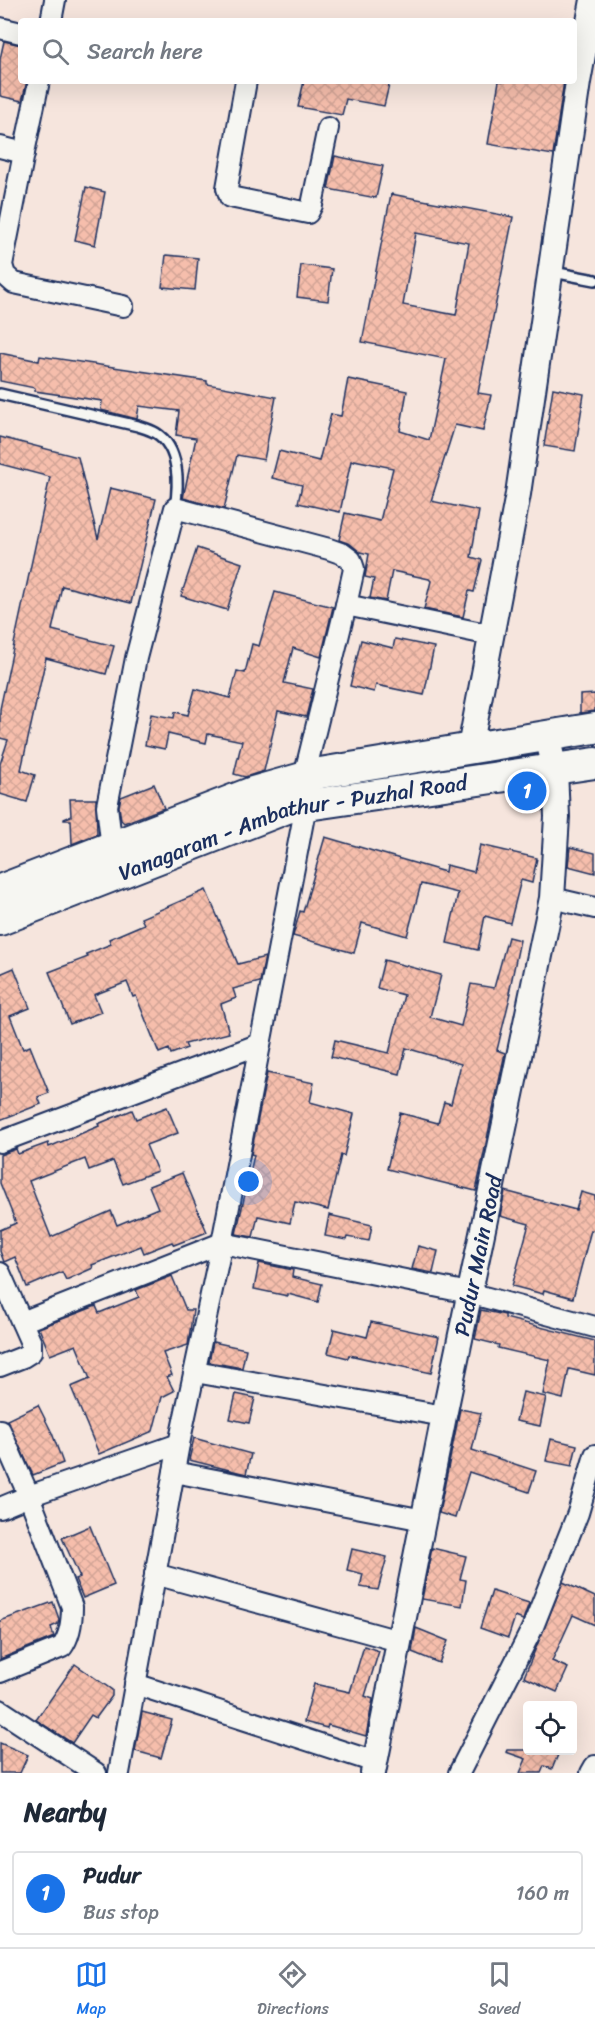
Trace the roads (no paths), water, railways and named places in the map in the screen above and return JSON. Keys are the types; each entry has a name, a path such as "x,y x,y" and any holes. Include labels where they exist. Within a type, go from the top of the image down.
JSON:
{"main road":[{"path":"0,890 114,860 253,792 305,791 320,773 595,728"},
{"name":"Vanagaram - Ambathur - Puzhal Road","path":"305,791 555,769 595,763"},
{"name":"Vanagaram - Ambathur - Puzhal Road","path":"0,920 114,860"}],"street":[{"path":"52,18 55,0"},
{"path":"577,73 593,0"},
{"path":"0,28 18,32"},
{"path":"38,84 2,265 5,275 14,283 123,306"},
{"path":"245,84 227,188 230,197 308,213 312,205 328,128"},
{"path":"470,748 518,494 575,84"},
{"path":"0,147 24,153"},
{"path":"114,860 107,806 136,658 175,508 290,538 343,554 351,560 354,569 305,791 260,1044 222,1242 179,1444 119,1773"},
{"path":"346,605 491,635"},
{"name":"Pudur Main Road","path":"374,1768 469,1293 552,898 557,817 555,769 547,736"},
{"path":"552,898 595,908"},
{"path":"0,1142 260,1044"},
{"path":"22,1323 222,1242 469,1293 595,1327"},
{"path":"0,1273 31,1343 31,1352 0,1365"},
{"path":"195,1372 444,1416"},
{"path":"0,1430 29,1496 72,1607 66,1642 62,1647 0,1672"},
{"path":"0,1508 179,1444"},
{"path":"459,1773 532,1629 578,1513 595,1455"},
{"path":"174,1472 424,1520"},
{"path":"155,1574 399,1641"},
{"path":"135,1684 374,1768"},
{"path":"0,1710 96,1773"},
{"path":"591,1773 595,1766"}],"lane":[{"path":"550,272 595,280"},
{"path":"0,394 138,426 156,433 171,447 178,487 175,508"}],"place":[{"name":"Pudur","path":"527,791"}]}
